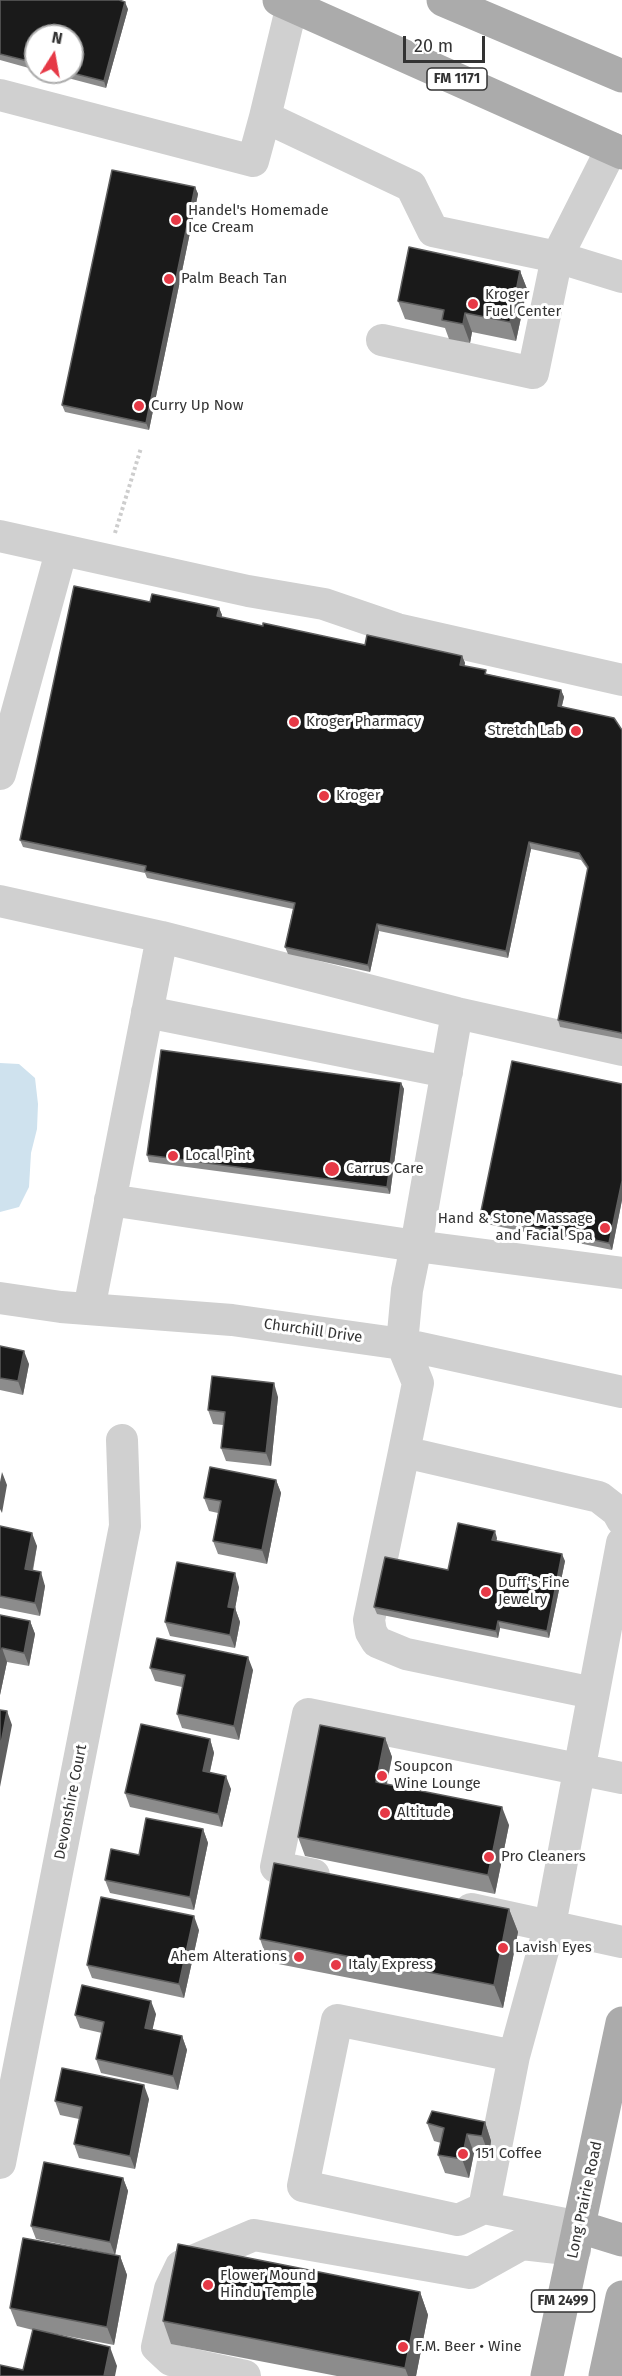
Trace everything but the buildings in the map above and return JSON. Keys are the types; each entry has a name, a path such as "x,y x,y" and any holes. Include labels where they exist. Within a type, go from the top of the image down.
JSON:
{"main road":[{"path":"443,0 622,76"},
{"name":"FM 1171","path":"288,2 617,151"},
{"name":"Long Prairie Road","path":"547,2376 622,2023"},
{"path":"577,2238 622,2240"},
{"path":"606,2376 622,2297"}],"street":[{"path":"0,95 253,161 265,117 288,2"},
{"path":"265,117 411,186 434,231 557,257 622,277"},
{"path":"382,340 533,373 557,257 617,151"},
{"path":"0,536 61,552 248,591 324,604 397,629 622,680"},
{"path":"3,762 61,552"},
{"path":"0,901 162,936 457,1013 622,1050"},
{"path":"88,1309 162,936"},
{"path":"147,1012 447,1072"},
{"path":"457,1013 407,1290 402,1344 418,1383 369,1620 371,1632 377,1642 406,1654 593,1693"},
{"path":"110,1200 416,1246 622,1273"},
{"name":"Churchill Drive","path":"0,1298 88,1309 232,1320 402,1344 622,1392"},
{"name":"Devonshire Court","path":"0,2163 125,1526 122,1440"},
{"path":"404,1452 599,1497 617,1511 622,1520"},
{"path":"484,2208 514,2056 550,1925 622,1543"},
{"path":"345,1882 276,1867 308,1714 622,1778"},
{"path":"447,1904 622,1942"},
{"path":"514,2056 337,2020 303,2186 458,2220 484,2208 577,2238"},
{"path":"245,2376 171,2360 157,2347 170,2289 181,2266 254,2235 470,2273 522,2244 577,2238"}],"path":[{"path":"113,562 112,544 141,448"}],"water":[{"path":"0,1063 19,1064 35,1078 38,1104 29,1187 19,1207 0,1212"}],"place":[{"name":"Handel's Homemade Ice Cream","path":"176,220"},
{"name":"Palm Beach Tan","path":"169,279"},
{"name":"Kroger Fuel Center","path":"473,304"},
{"name":"Curry Up Now","path":"139,406"},
{"name":"Kroger Pharmacy","path":"294,722"},
{"name":"Stretch Lab","path":"576,731"},
{"name":"Kroger","path":"324,796"},
{"name":"Local Pint","path":"173,1156"},
{"name":"Carrus Care","path":"332,1169"},
{"name":"Hand & Stone Massage and Facial Spa","path":"605,1228"},
{"name":"Duff's Fine Jewelry","path":"486,1592"},
{"name":"Soupcon Wine Lounge","path":"382,1776"},
{"name":"Altitude","path":"385,1813"},
{"name":"Pro Cleaners","path":"489,1857"},
{"name":"Lavish Eyes","path":"503,1948"},
{"name":"Ahem Alterations","path":"299,1957"},
{"name":"Italy Express","path":"336,1965"},
{"name":"151 Coffee","path":"463,2154"},
{"name":"Flower Mound Hindu Temple","path":"208,2285"},
{"name":"F.M. Beer • Wine","path":"403,2347"}]}
